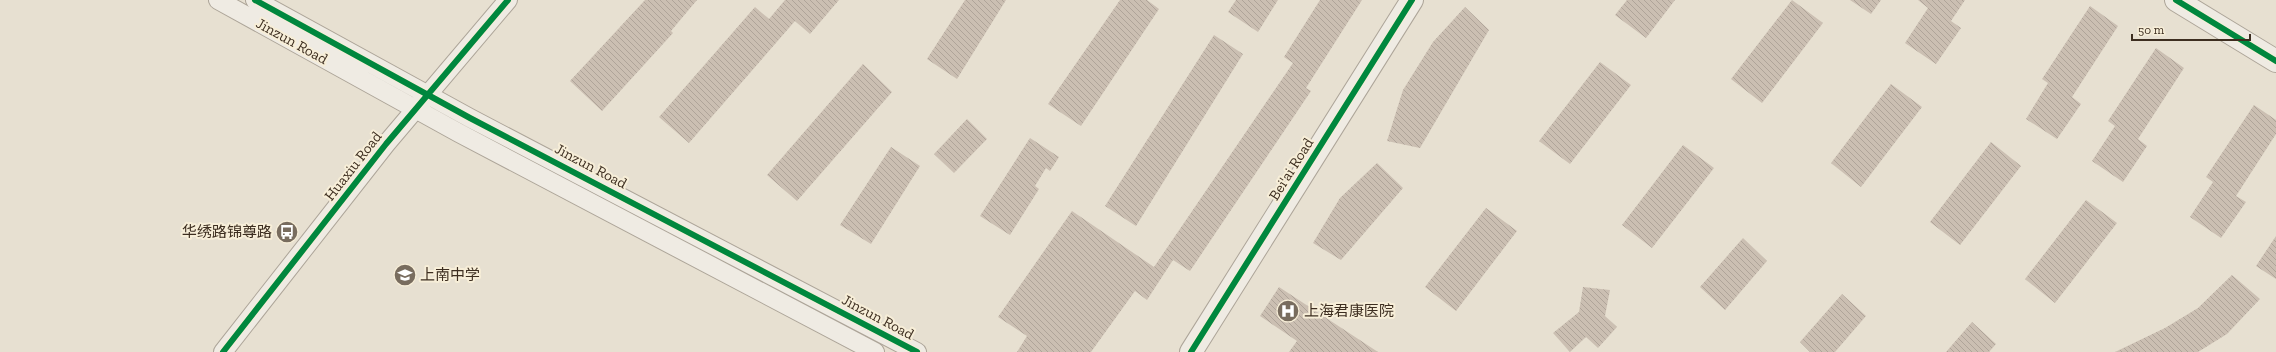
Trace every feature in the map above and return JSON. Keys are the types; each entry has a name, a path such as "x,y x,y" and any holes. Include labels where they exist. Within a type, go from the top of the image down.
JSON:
{"street":[{"name":"Jinzun Road","path":"218,0 416,109 875,352"},
{"name":"Jinzun Road","path":"255,0 428,95 917,352"},
{"name":"Huaxiu Road","path":"223,352 416,109 508,0"},
{"name":"Bei'ai Road","path":"1191,352 1412,0"},
{"path":"2176,0 2276,61"}],"building":[{"path":"645,0 697,0 671,31 673,33 602,111 570,81"},
{"path":"785,0 839,0 810,34 795,21 689,143 659,117 755,7 769,19"},
{"path":"965,0 1006,0 957,79 927,59"},
{"path":"1120,0 1147,0 1159,9 1081,126 1048,104"},
{"path":"1236,0 1278,0 1258,32 1228,12"},
{"path":"1320,0 1362,0 1306,88 1311,91 1190,271 1173,260 1147,300 1135,291 1091,352 1017,352 1027,336 998,317 1072,211 1154,267 1293,63 1284,57"},
{"path":"1627,0 1675,0 1646,38 1615,15"},
{"path":"1792,0 1823,23 1762,103 1731,79"},
{"path":"1850,0 1881,0 1871,14"},
{"path":"1918,0 1965,0 1951,21 1961,28 1936,64 1905,43 1928,8"},
{"path":"2090,6 2118,26 2072,97 2081,104 2057,139 2026,119 2048,83 2042,79"},
{"path":"1465,7 1489,30 1420,148 1387,141 1403,90 1433,42"},
{"path":"1214,35 1243,54 1136,226 1105,206"},
{"path":"2156,48 2184,68 2138,139 2147,146 2123,182 2092,161 2115,126 2108,121"},
{"path":"1600,62 1631,85 1570,164 1539,141"},
{"path":"863,64 892,92 797,201 767,175"},
{"path":"1891,84 1922,107 1861,187 1831,163"},
{"path":"2254,105 2276,120 2276,134 2236,196 2246,202 2221,238 2190,217 2213,182 2206,177"},
{"path":"967,119 987,139 954,173 934,154"},
{"path":"1030,138 1059,157 1050,171 1046,168 1035,186 1039,189 1010,235 980,216"},
{"path":"1991,142 2021,166 1960,245 1930,222"},
{"path":"1683,145 1714,168 1652,248 1622,225"},
{"path":"891,147 920,166 871,244 840,225"},
{"path":"1377,163 1403,188 1341,260 1313,243 1340,198"},
{"path":"2086,200 2117,223 2055,303 2025,279"},
{"path":"1486,208 1517,231 1456,311 1425,287"},
{"path":"2276,236 2276,279 2256,266"},
{"path":"1743,238 1767,261 1725,310 1700,287"},
{"path":"2232,275 2260,299 2227,334 2198,352 2115,352 2165,328 2198,308"},
{"path":"1279,287 1378,352 1289,352 1297,341 1260,316"},
{"path":"1583,287 1610,290 1605,316 1617,327 1598,348 1586,337 1570,352 1553,333 1579,312"},
{"path":"1842,294 1866,316 1835,352 1810,352 1800,342"},
{"path":"1972,322 1996,344 1989,352 1946,352"}],"cycle path":[{"path":"255,0 470,118 917,352"},
{"path":"223,352 386,144 508,0"},
{"path":"1191,352 1412,0"},
{"path":"2176,0 2276,61"}],"place":[{"name":"华绣路锦尊路","path":"287,232"},
{"name":"上南中学","path":"405,275"},
{"name":"上海君康医院","path":"1288,311"}]}
